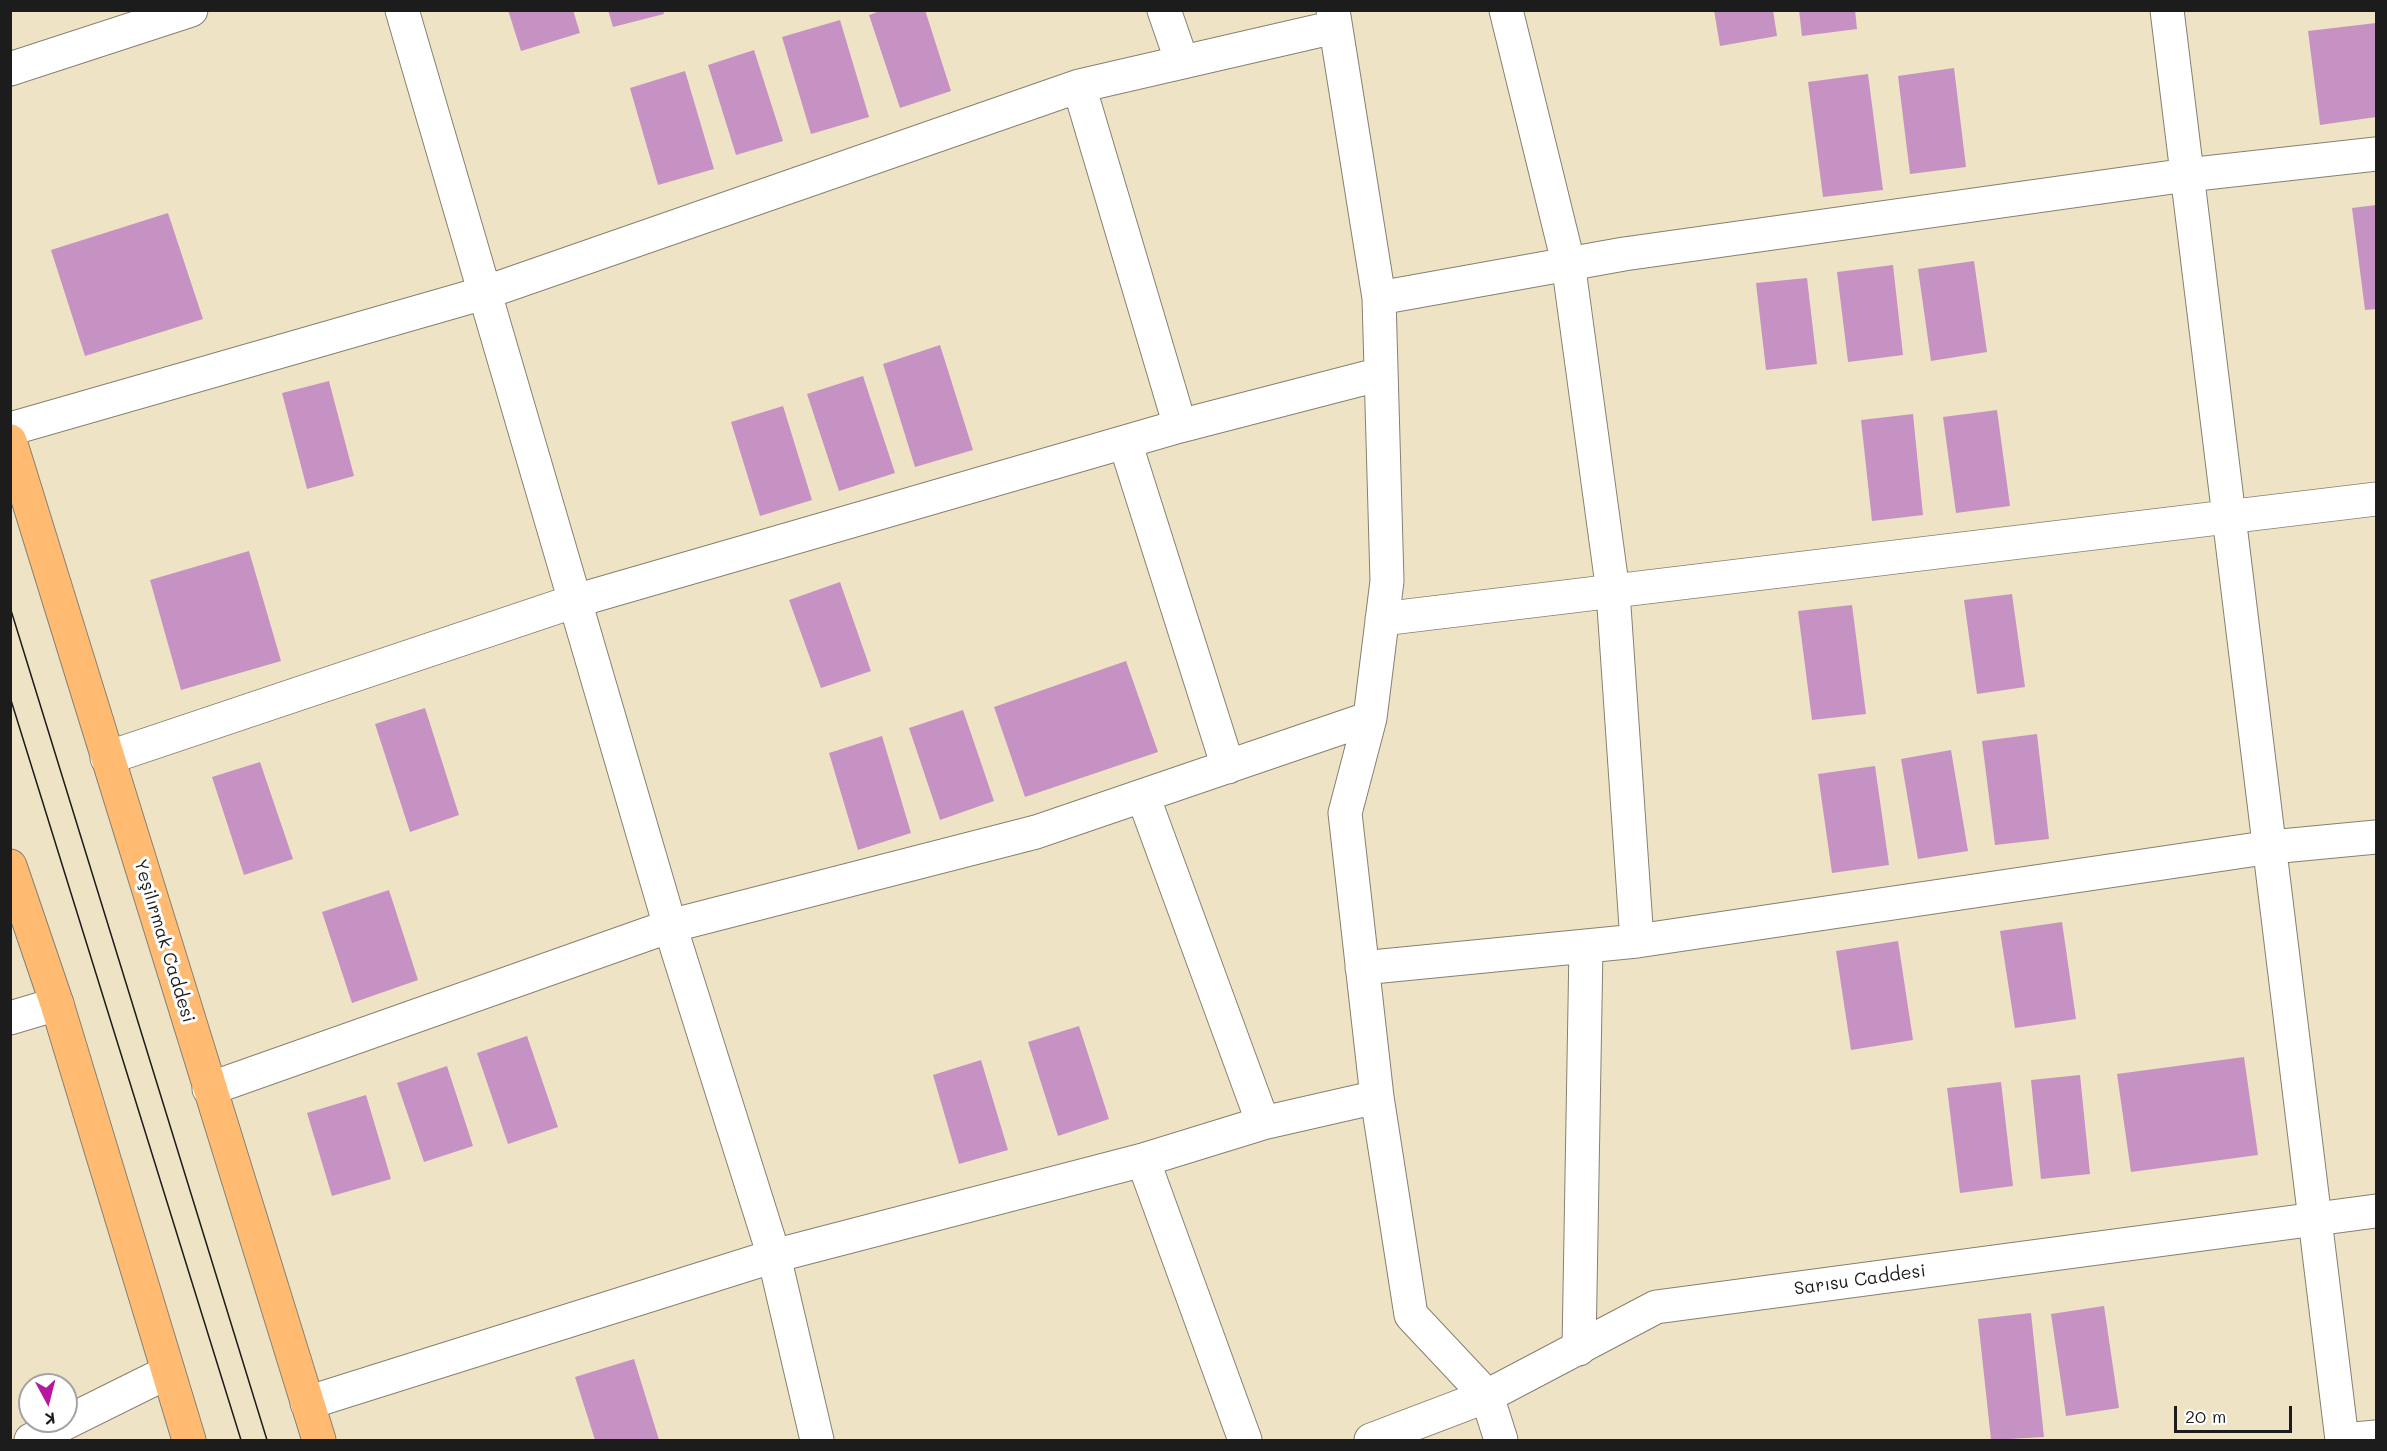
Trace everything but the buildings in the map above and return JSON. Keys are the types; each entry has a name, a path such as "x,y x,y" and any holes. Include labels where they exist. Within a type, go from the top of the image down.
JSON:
{"main road":[{"name":"Yeşilırmak Caddesi","path":"10,441 319,1440"},
{"path":"10,866 57,1004 189,1440"}],"street":[{"path":"10,69 191,10"},
{"path":"402,10 670,926 774,1256 817,1440"},
{"path":"1164,10 1182,62"},
{"path":"1506,10 1568,262 1612,592 1637,941"},
{"path":"2167,10 2343,1440 2376,1437"},
{"path":"10,429 484,293 1079,86 1182,62 1334,19 1379,298 1387,581 1370,718 1345,813 1377,1097 1411,1315 1487,1396 1501,1440"},
{"path":"1079,86 1180,426"},
{"path":"1379,298 1568,262 2187,175 2376,154"},
{"path":"107,758 575,602 1180,426 1381,374"},
{"path":"1125,442 1228,767"},
{"path":"1382,619 2376,499"},
{"path":"209,1089 670,926 1036,832 1370,718"},
{"path":"1143,796 1263,1123"},
{"path":"1362,968 1637,941 2271,847 2376,837"},
{"path":"1579,1349 1586,947"},
{"path":"10,1018 57,1004"},
{"path":"307,1402 774,1256 1143,1160 1263,1123 1377,1097"},
{"path":"1143,1160 1245,1440"},
{"name":"Sarısu Caddesi","path":"1371,1440 1487,1396 1656,1307 2376,1211"},
{"path":"31,1440 168,1372"}],"tram line":[{"path":"10,607 267,1440"},
{"path":"10,697 241,1440"}]}
